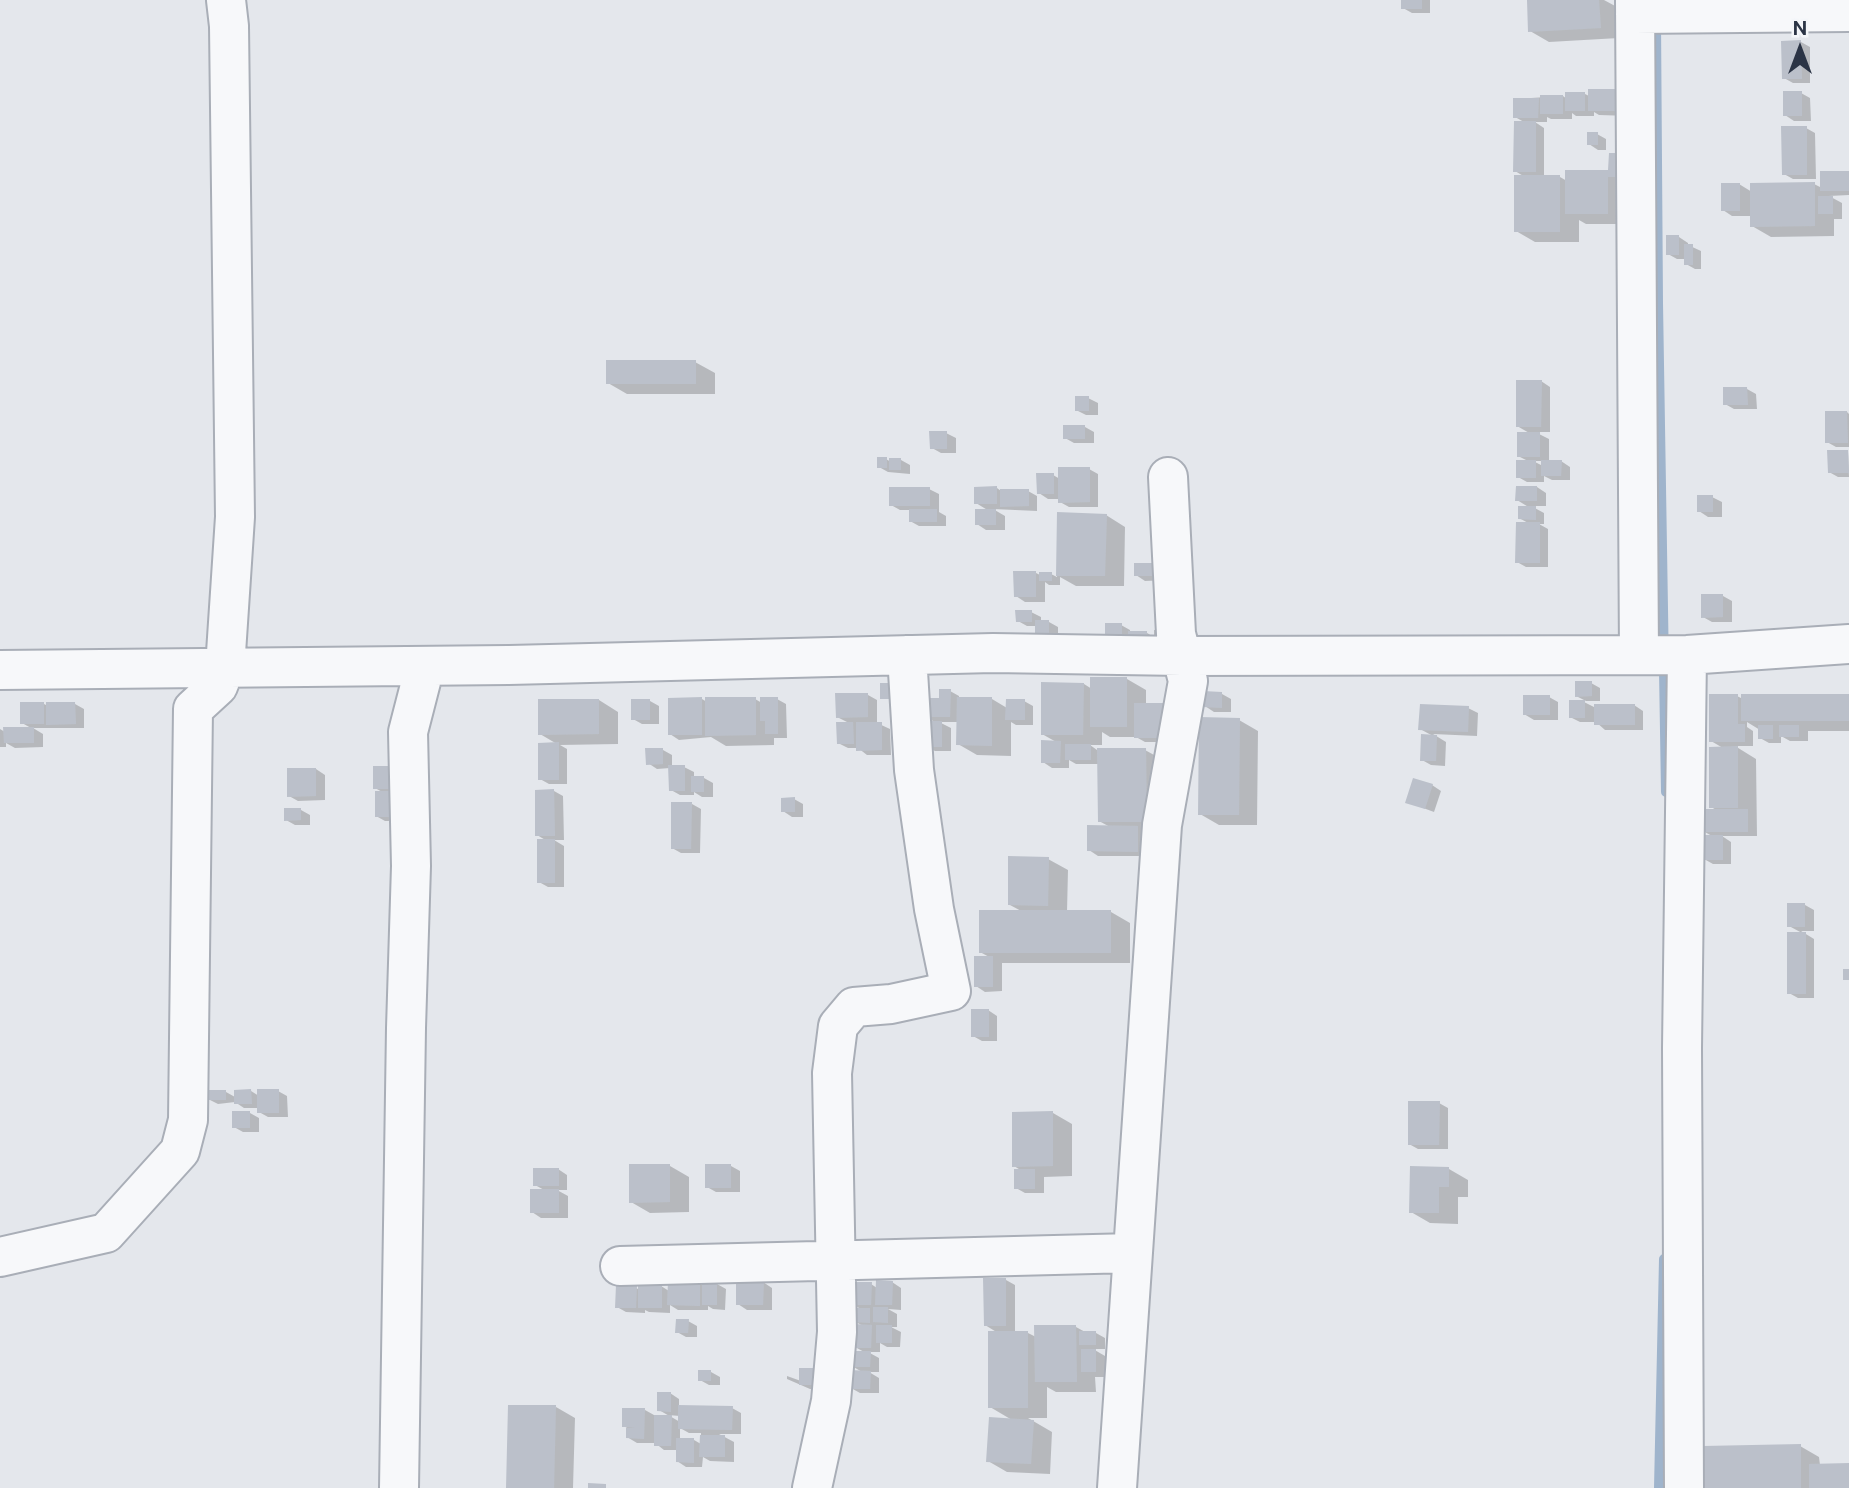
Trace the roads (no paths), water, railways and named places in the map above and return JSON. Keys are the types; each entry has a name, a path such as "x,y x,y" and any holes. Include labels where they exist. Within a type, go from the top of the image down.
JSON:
{"street":[{"path":"0,1257 106,1233 180,1151 188,1120 193,709 218,686 225,668 235,517 229,26 226,0"},
{"path":"1639,655 1635,7 1849,12"},
{"path":"1117,1488 1162,825 1188,681 1176,634 1168,477"},
{"path":"0,670 425,666 993,653 1182,656 1687,655 1849,645"},
{"path":"812,1488 831,1401 837,1332 832,1073 838,1026 854,1007 891,1004 951,991 934,909 914,770 908,655"},
{"path":"1684,1488 1682,1048 1687,655"},
{"path":"399,1488 411,866 408,732 425,666"},
{"path":"620,1266 1133,1253"}],"waterway":[{"path":"1656,20 1666,792"},
{"path":"1659,1488 1664,1259"}]}
